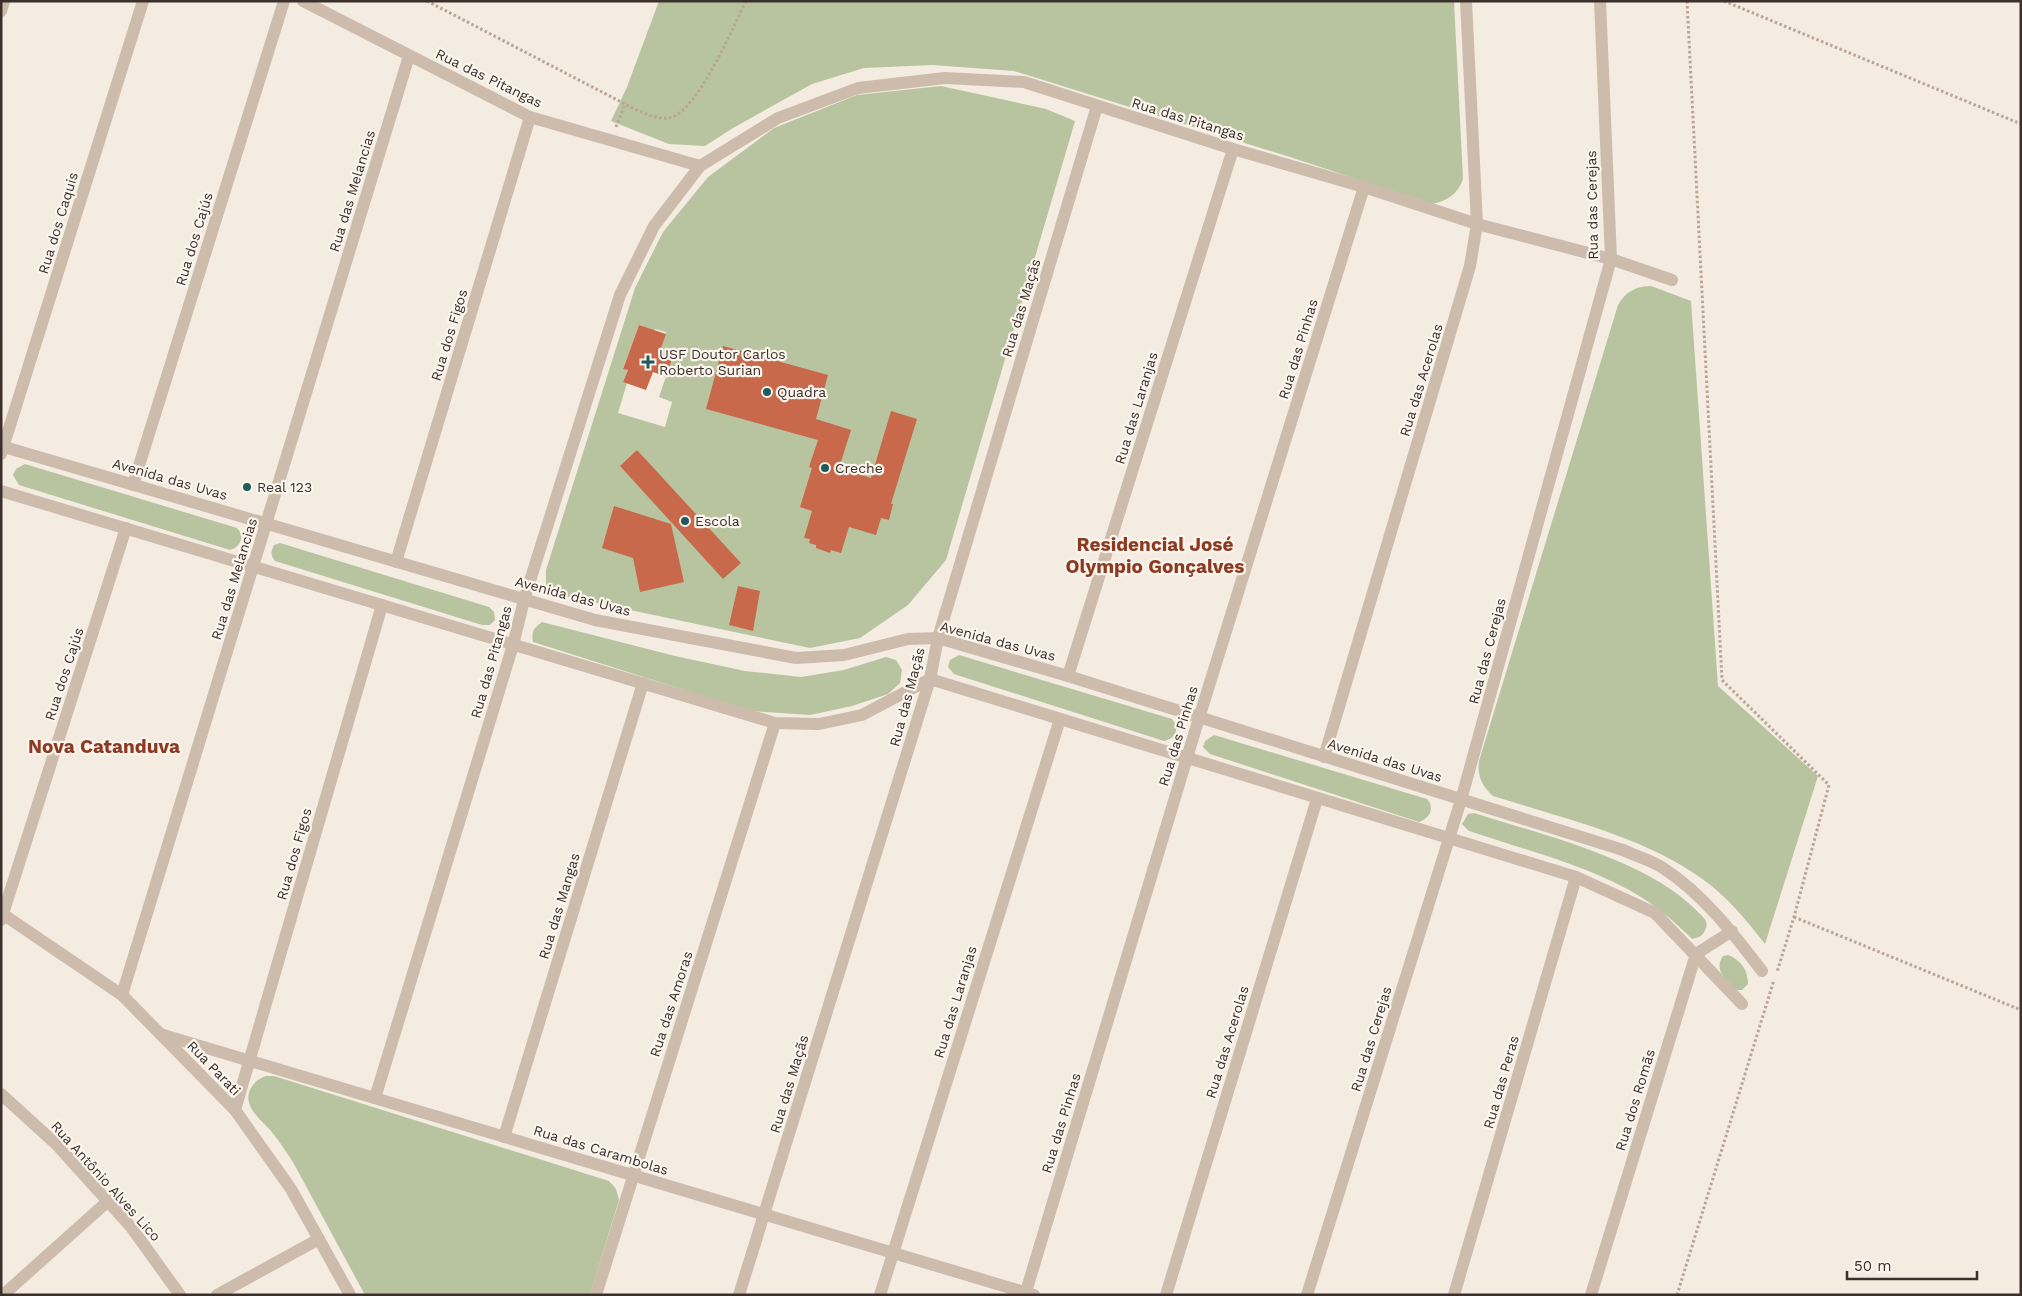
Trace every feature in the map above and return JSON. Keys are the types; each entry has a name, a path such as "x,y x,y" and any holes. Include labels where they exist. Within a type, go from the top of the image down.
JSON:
{"street":[{"path":"1,10 4,1"},
{"name":"Rua dos Caquis","path":"2,449 143,1"},
{"name":"Rua dos Cajús","path":"133,485 284,1"},
{"name":"Rua das Pitangas","path":"302,1 530,117 700,166"},
{"name":"Rua das Acerolas","path":"1324,756 1470,266 1477,224 1466,1"},
{"name":"Rua das Cerejas","path":"1307,1295 1450,840 1611,259 1600,1"},
{"name":"Rua das Melancias","path":"122,996 409,56"},
{"name":"Rua das Pitangas","path":"376,1098 513,644 524,600 620,295 654,226 700,166 778,118 858,88 945,78 1024,82 1233,149 1364,187 1477,224 1611,259 1672,280"},
{"name":"Rua das Maçãs","path":"739,1295 930,679 938,638 1097,106"},
{"name":"Rua dos Figos","path":"396,562 530,117"},
{"name":"Rua das Laranjas","path":"1068,676 1233,149"},
{"name":"Rua das Pinhas","path":"1028,1294 1199,718 1364,187"},
{"name":"Avenida das Uvas","path":"2,449 267,523 595,620 796,658 844,654 908,638 938,638 1068,676 1623,850 1662,867 1701,898 1732,931 1762,971"},
{"path":"1,491 775,724 819,724 862,715 930,679 1450,840 1576,877 1655,913 1742,1004"},
{"name":"Rua dos Cajús","path":"2,916 126,528"},
{"name":"Rua dos Figos","path":"234,1110 382,605"},
{"name":"Rua das Mangas","path":"504,1137 643,684"},
{"name":"Rua das Laranjas","path":"880,1295 1060,719"},
{"name":"Rua das Amoras","path":"596,1295 775,724"},
{"name":"Rua das Acerolas","path":"1166,1295 1317,799"},
{"name":"Rua das Peras","path":"1454,1295 1576,877"},
{"name":"Rua Parati","path":"2,916 122,996 234,1110 291,1189 350,1295"},
{"path":"1696,954 1732,931"},
{"name":"Rua dos Romãs","path":"1591,1295 1696,954"},
{"name":"Rua das Carambolas","path":"160,1034 1028,1294"},
{"name":"Rua Antônio Alves Lico","path":"1,1094 56,1144 131,1227 180,1295"},
{"path":"5,1292 107,1202"},
{"path":"218,1295 319,1239"}],"path":[{"path":"427,1 625,104 662,118 670,118 681,113 702,87 746,1"},
{"path":"1677,1295 1794,917 1829,785 1722,680 1687,1"},
{"path":"1724,1 2021,124"},
{"path":"611,140 625,104"},
{"path":"1794,917 2021,1010"}],"green space":[{"path":"659,1 1454,1 1463,179 1455,193 1442,201 1432,204 1290,157 1014,71 932,65 864,68 812,84 733,128 705,146 669,144 611,121 627,87"},
{"path":"941,86 1046,109 1075,121 946,560 908,605 860,638 810,648 554,594 546,585 546,570 635,288 663,232 708,177 774,128 857,95","holes":["639,325 650,329 652,337 655,329 666,332 660,351 673,356 659,397 672,402 665,427 618,413 627,383 623,382 628,370 623,368"]},
{"path":"1651,286 1691,301 1718,686 1818,776 1765,944 1728,900 1701,878 1678,863 1627,839 1493,796 1483,784 1479,771 1479,761 1618,305 1631,291 1640,287"},
{"path":"25,464 237,528 241,534 241,541 234,549 230,550 19,485 13,475 16,469"},
{"path":"280,543 489,607 494,612 495,620 490,625 482,625 275,561 272,549 274,545"},
{"path":"542,622 675,656 745,671 801,677 844,670 886,657 896,660 902,670 900,683 888,694 852,706 810,715 751,711 533,642 532,635 534,630"},
{"path":"959,655 1172,719 1176,726 1176,733 1164,741 954,674 948,667 950,660"},
{"path":"1214,735 1427,799 1431,806 1430,812 1426,818 1419,822 1210,754 1203,747 1205,741"},
{"path":"1474,813 1561,840 1649,876 1675,892 1696,910 1707,925 1704,933 1692,939 1655,906 1601,876 1469,831 1462,824 1468,814"},
{"path":"1728,955 1737,960 1745,970 1748,984 1742,990 1736,990 1720,970 1720,961 1723,956"},
{"path":"266,1076 274,1076 609,1181 616,1189 619,1200 590,1295 365,1295 294,1164 274,1135 250,1106 248,1101 251,1088 257,1080"}],"building":[{"name":"USF Doutor Carlos Roberto Surian","path":"639,325 666,334 660,351 673,356 666,377 653,372 646,390 623,382 628,370 623,369"},
{"path":"723,346 828,375 816,419 851,430 839,468 871,478 891,411 917,419 891,504 893,504 889,520 881,518 876,535 849,527 841,553 831,550 830,553 816,548 816,545 809,543 810,539 804,538 812,511 800,507 812,468 809,467 818,440 706,409"},
{"path":"637,450 741,563 723,579 620,466"},
{"path":"614,506 671,524 684,582 640,592 633,558 602,548"},
{"path":"738,586 760,591 753,631 729,625"}],"place":[{"name":"USF Doutor Carlos Roberto Surian","path":"648,362"},
{"name":"Quadra","path":"767,392"},
{"name":"Creche","path":"825,468"},
{"name":"Real 123","path":"247,487"},
{"name":"Escola","path":"685,521"}],"district":[{"name":"Residencial José Olympio Gonçalves","path":"1155,555"},
{"name":"Nova Catanduva","path":"104,746"}]}
